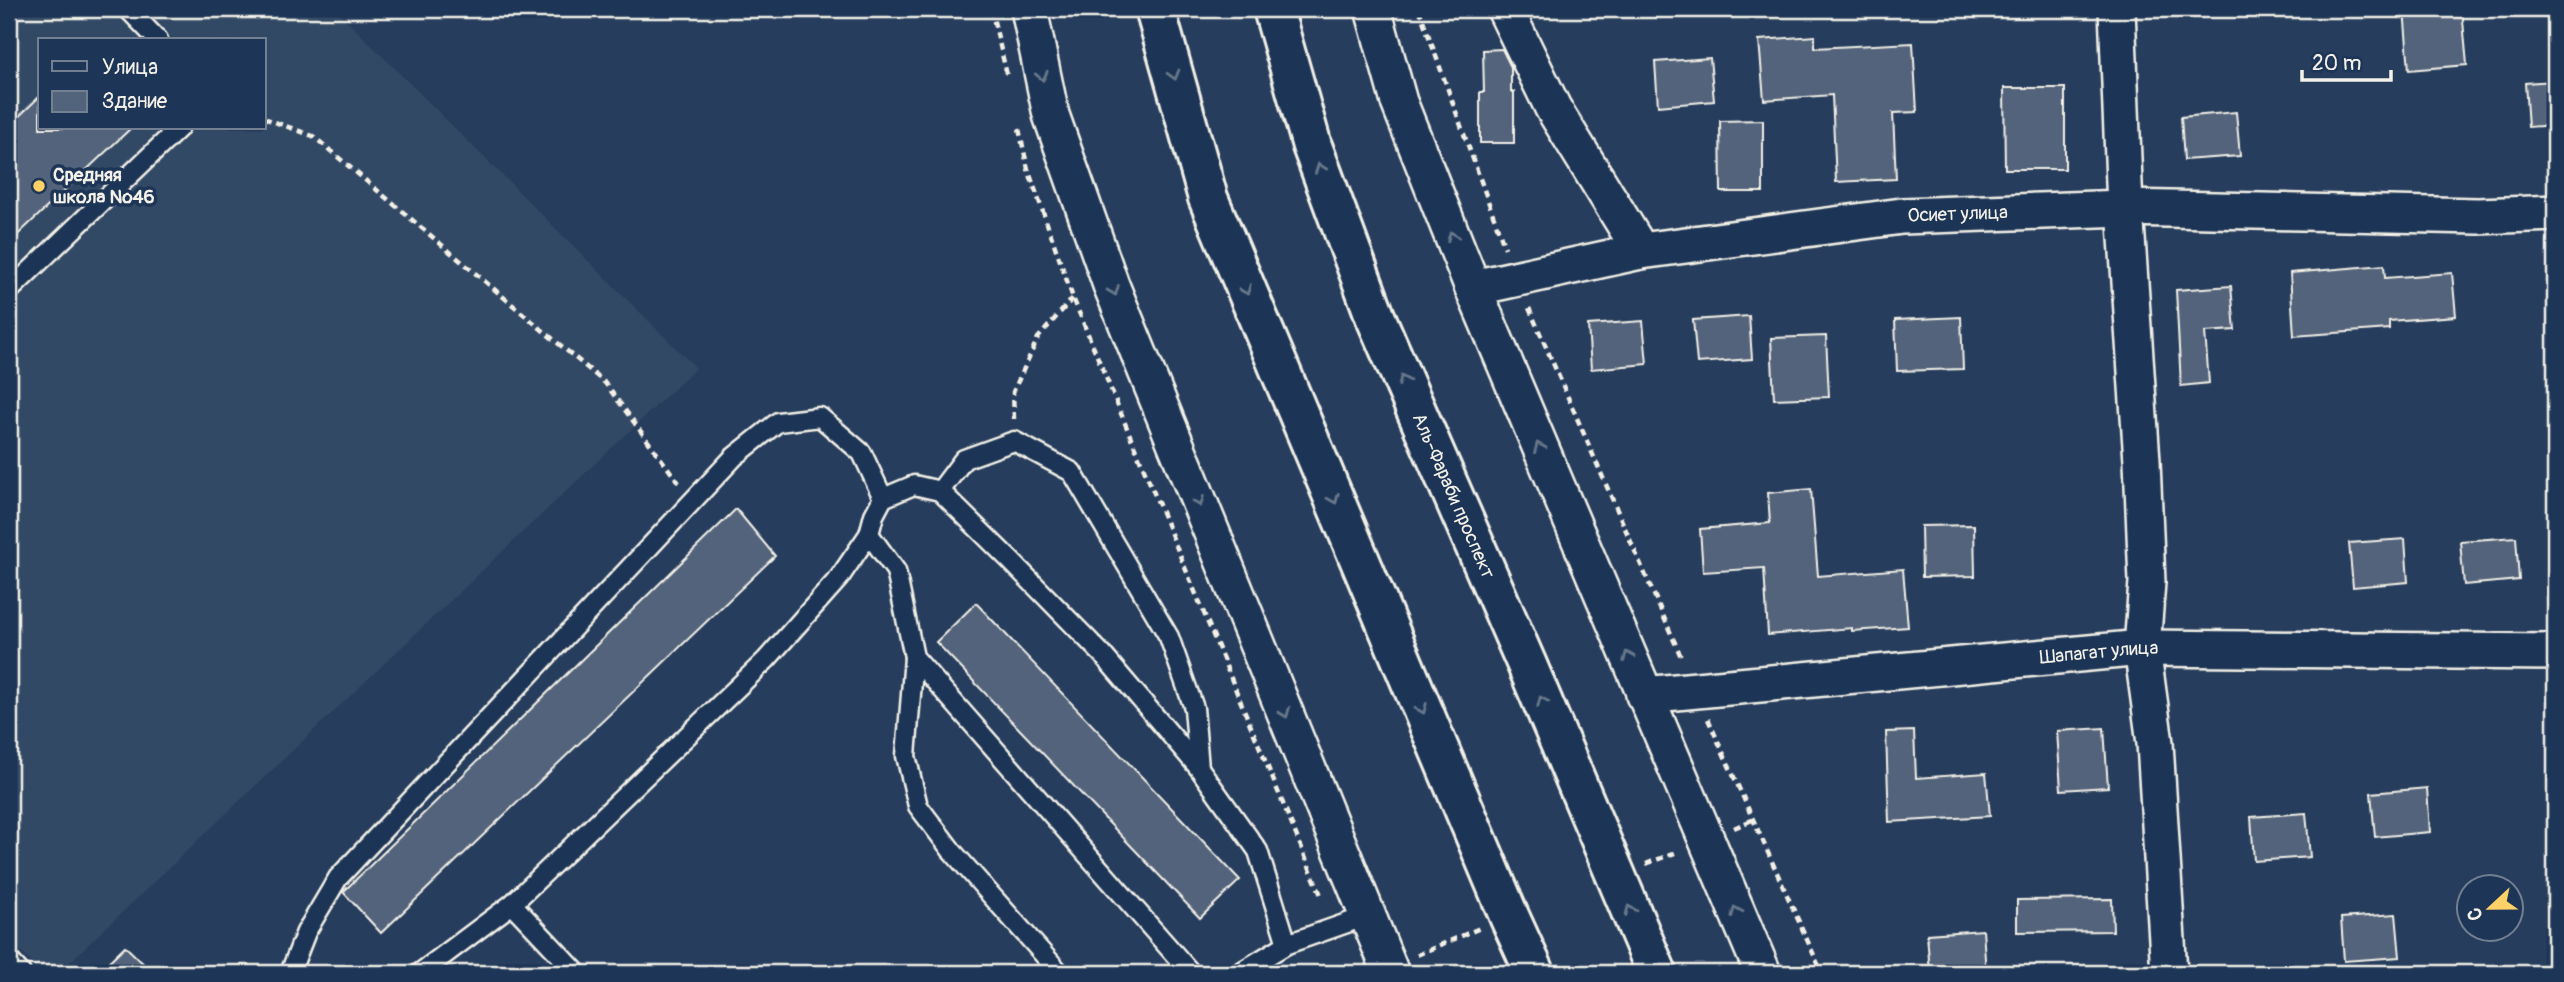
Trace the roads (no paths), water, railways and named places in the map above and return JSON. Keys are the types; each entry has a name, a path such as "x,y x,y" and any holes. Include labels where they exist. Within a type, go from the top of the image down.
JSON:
{"street":[{"path":"1029,9 1051,115 1111,285 1390,970"},
{"path":"1156,9 1208,198 1535,973"},
{"name":"Аль-Фараби проспект","path":"1273,9 1312,146 1375,316 1657,973"},
{"path":"1373,9 1399,102 1473,288 1763,973"},
{"path":"1505,9 1553,108 1641,251"},
{"path":"2117,9 2147,582 2143,648 2155,743 2169,973"},
{"name":"Осиет улица","path":"1473,288 1641,251 1902,216 2126,208 2478,216 2555,214"},
{"name":"Шапагат улица","path":"1644,695 2143,648 2555,652"}],"lane":[{"path":"128,9 156,38"},
{"path":"9,291 177,130"},
{"path":"290,973 306,932 338,878 734,457 778,422 820,416 862,453 883,498"},
{"path":"940,491 964,459 1014,441 1072,472 1169,637 1194,708 1199,768"},
{"path":"420,973 512,904 766,660 832,587 869,534 874,515 883,498 914,485 940,491 1102,654 1199,768 1258,851 1287,943"},
{"path":"869,534 897,571 914,657 906,756 918,806 952,850 1060,973"},
{"path":"914,657 1191,973"},
{"path":"512,904 577,973"},
{"path":"1238,973 1287,943 1367,916"},
{"path":"9,960 21,973"}],"place":[{"name":"Средняя школа №46","path":"39,186"}]}
